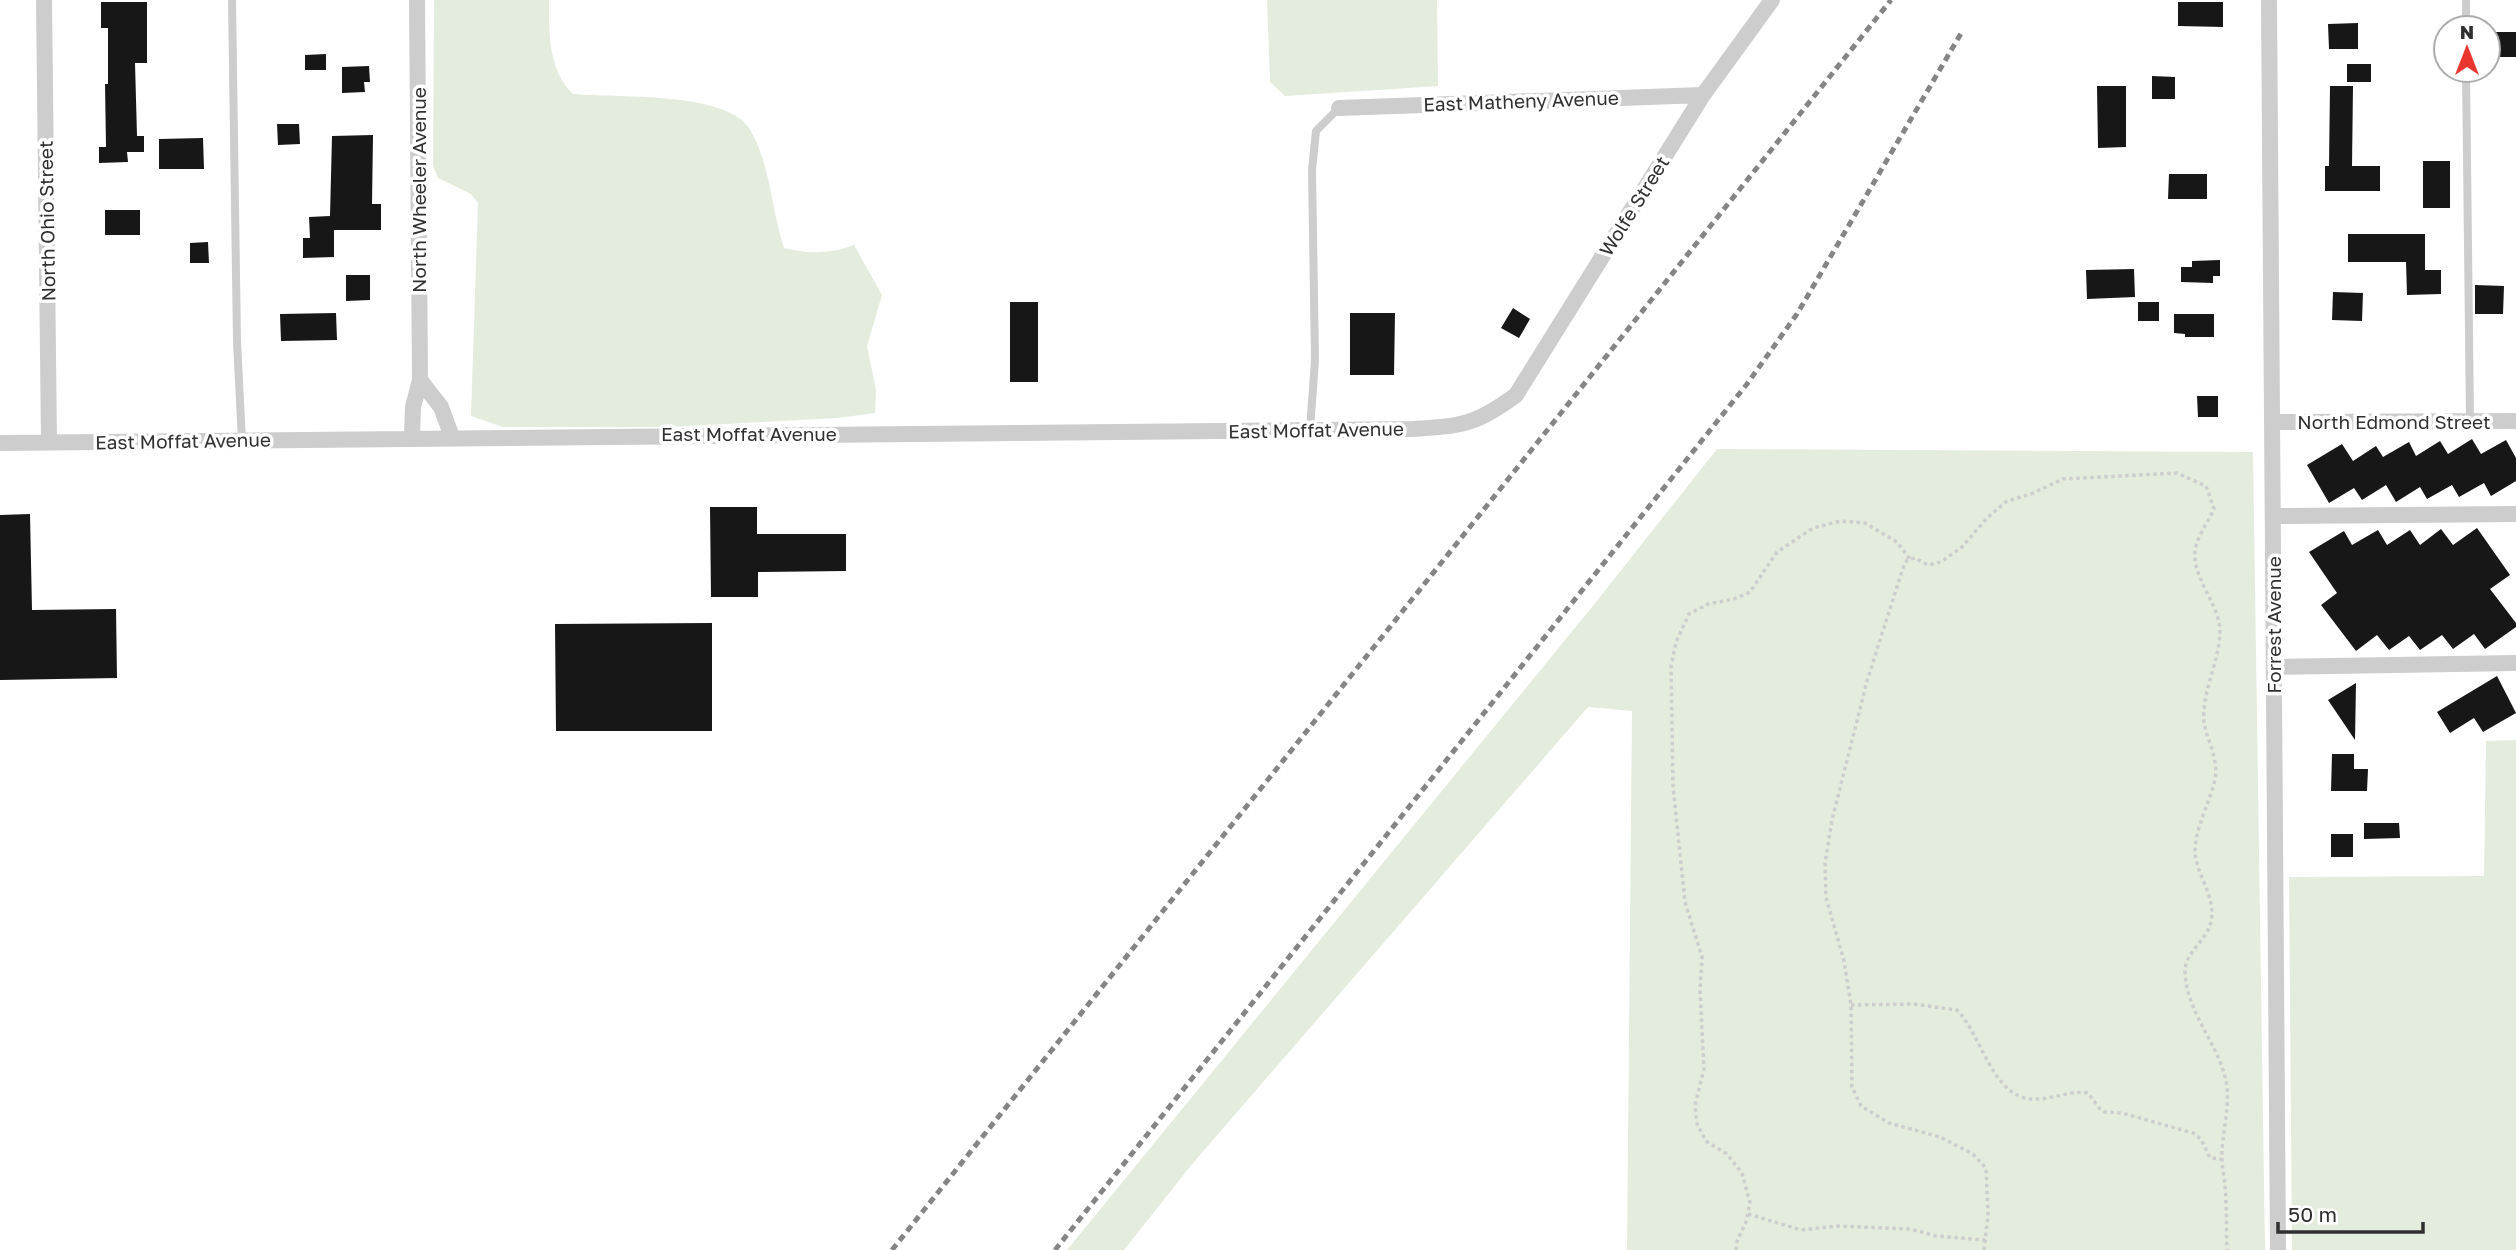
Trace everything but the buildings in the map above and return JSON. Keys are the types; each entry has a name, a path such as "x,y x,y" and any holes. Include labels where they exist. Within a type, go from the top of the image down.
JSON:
{"street":[{"name":"North Ohio Street","path":"44,0 49,442"},
{"name":"North Wheeler Avenue","path":"412,437 413,407 420,380 417,0"},
{"name":"Wolfe Street","path":"1496,410 1516,395 1703,95 1772,0"},
{"name":"Forrest Avenue","path":"2270,0 2278,1250"},
{"name":"East Matheny Avenue","path":"1339,107 1703,95"},
{"path":"420,380 441,407 452,437"},
{"name":"East Moffat Avenue","path":"0,443 1413,429 1453,426 1478,420 1496,410"},
{"name":"North Edmond Street","path":"2272,422 2516,421"},
{"path":"2273,516 2516,514"},
{"path":"2274,667 2516,663"}],"lane":[{"path":"232,0 237,328 242,441"},
{"path":"2466,84 2470,421"},
{"path":"1310,430 1315,360 1312,170 1317,131 1339,107"}],"path":[{"path":"1984,1250 1988,1215 1986,1168 1973,1154 1940,1137 1889,1123 1861,1106 1852,1087 1851,1005 1844,961 1826,897 1825,863 1832,820 1867,681 1907,560 1915,558 1928,565 1941,562 1962,547 1987,518 2007,501 2031,494 2063,479 2177,473 2206,486 2214,509 2196,545 2196,563 2215,607 2220,630 2204,714 2216,777 2195,851 2209,897 2212,921 2205,936 2188,958 2184,971 2198,1021 2226,1080 2228,1106 2221,1159 2225,1185 2227,1250"},
{"path":"1736,1250 1750,1203 1742,1173 1727,1154 1706,1141 1698,1124 1695,1105 1704,1069 1700,991 1702,957 1685,902 1673,786 1671,667 1675,642 1689,614 1708,604 1750,593 1777,552 1813,528 1842,521 1865,523 1897,542 1911,559"},
{"path":"1851,1005 1913,1004 1957,1010 1970,1026 1991,1067 2012,1091 2032,1100 2066,1093 2088,1093 2100,1110 2105,1112 2122,1113 2193,1133 2201,1139 2210,1158 2221,1159"},
{"path":"1748,1214 1801,1230 1837,1226 1910,1228 1936,1236 1985,1240"}],"green space":[{"path":"434,0 549,0 554,62 573,94 694,102 736,116 749,128 762,156 784,248 819,252 854,245 882,295 867,346 876,390 875,413 838,418 671,427 503,427 471,416 478,203 471,194 438,178 433,166"},
{"path":"1267,0 1437,0 1438,86 1285,96 1270,82"},
{"path":"1717,449 2253,452 2265,1250 1627,1250 1632,711 1588,707 1193,1163 1124,1250 1067,1250 1592,607"},
{"path":"2516,740 2516,1250 2292,1250 2289,877 2484,876 2486,741"}],"railway":[{"path":"892,1250 1891,0"},
{"path":"1055,1250 1747,384 1797,314 1963,30"}]}
